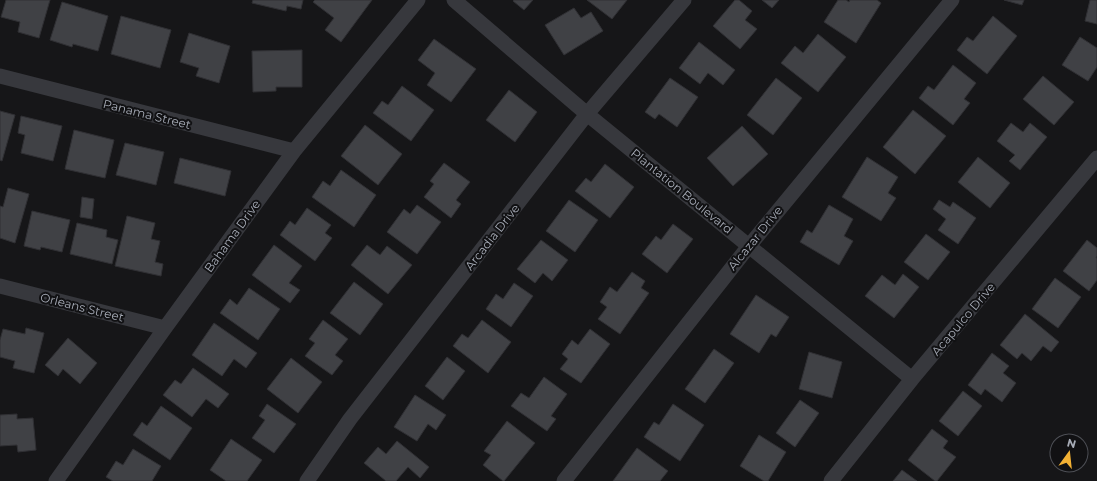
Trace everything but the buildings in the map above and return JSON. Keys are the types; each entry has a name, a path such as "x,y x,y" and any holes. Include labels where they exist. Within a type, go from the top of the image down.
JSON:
{"street":[{"name":"Bahama Drive","path":"56,481 294,151 418,0"},
{"name":"Plantation Boulevard","path":"454,0 587,114 912,379"},
{"name":"Arcadia Drive","path":"307,481 350,419 587,114 684,0"},
{"name":"Alcazar Drive","path":"564,481 749,246 952,0"},
{"name":"Panama Street","path":"0,76 294,151"},
{"name":"Acapulco Drive","path":"831,481 912,379 1097,158"},
{"name":"Orleans Street","path":"0,286 165,328"}]}
